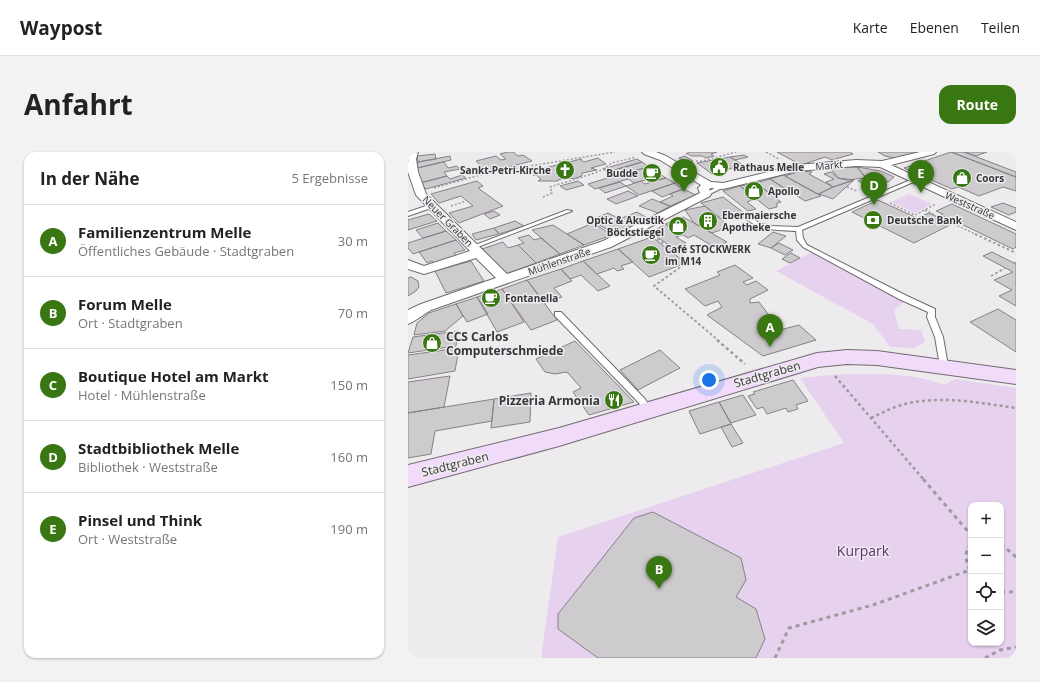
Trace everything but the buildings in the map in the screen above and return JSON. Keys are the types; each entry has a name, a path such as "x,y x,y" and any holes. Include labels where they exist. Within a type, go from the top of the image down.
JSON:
{"street":[{"name":"Neuer Graben","path":"414,152 411,159 413,172 421,195 505,280"},
{"path":"865,153 880,164 903,160 931,152"},
{"name":"Markt","path":"648,153 662,158 708,189 797,168 856,163 880,164"},
{"name":"Weststraße","path":"880,164 1016,226"},
{"name":"Mühlenstraße","path":"408,319 412,314 426,307 607,244 641,228 708,189"},
{"path":"411,266 424,270 476,250"},
{"name":"Stadtgraben","path":"408,476 522,448 817,360 847,356 877,358 1016,377"}],"lane":[{"path":"746,216 758,224 768,228 799,229 915,180"},
{"path":"408,214 432,206"},
{"path":"476,250 569,211"},
{"path":"799,229 798,237 805,246 932,312 931,317 939,337 944,366"},
{"path":"558,314 642,401 647,411"}],"path":[{"path":"421,195 426,191 487,173 615,152"},
{"path":"699,162 736,152"},
{"path":"543,197 552,193 550,187 598,172 612,163 648,153"},
{"path":"696,160 703,161"},
{"path":"893,198 886,202 915,215 936,204 924,199 940,192"},
{"path":"925,210 1016,253"},
{"path":"641,228 689,261 654,286 760,376"},
{"path":"991,276 1005,268"},
{"path":"817,360 834,375 968,531"},
{"path":"871,418 904,404 924,401 948,401 1016,408"},
{"path":"1004,546 1015,555"},
{"path":"968,547 966,562 968,566"},
{"path":"775,658 789,628 873,605 968,572"},
{"path":"1004,592 1010,592 1016,589"},
{"path":"985,658 990,654 1004,649 1016,648"}],"green space":[{"path":"909,194 932,204 915,213 891,202"},
{"path":"812,252 904,302 894,310 899,329 921,330 925,342 914,348 890,347 873,324 776,271"},
{"name":"Kurpark","path":"843,374 894,375 920,378 944,385 955,379 1016,388 1016,658 541,658 558,537 844,443 800,378"}],"place":[{"name":"Rathaus Melle","path":"719,167"},
{"name":"Sankt-Petri-Kirche","path":"565,170"},
{"name":"Budde","path":"652,173"},
{"name":"Coors","path":"962,178"},
{"name":"Apollo","path":"754,191"},
{"name":"Boutique Hotel am Markt","path":"684,192"},
{"name":"Pinsel und Think","path":"921,193"},
{"name":"Stadtbibliothek Melle","path":"874,205"},
{"name":"Deutsche Bank","path":"873,220"},
{"name":"Ebermaiersche Apotheke","path":"708,221"},
{"name":"Optic & Akustik Böckstiegel","path":"678,226"},
{"name":"Café STOCKWERK im M14","path":"651,255"},
{"name":"Fontanella","path":"491,298"},
{"name":"CCS Carlos Computerschmiede","path":"432,343"},
{"name":"Familienzentrum Melle","path":"770,347"},
{"name":"Pizzeria Armonia","path":"614,400"},
{"name":"Forum Melle","path":"659,589"}]}
